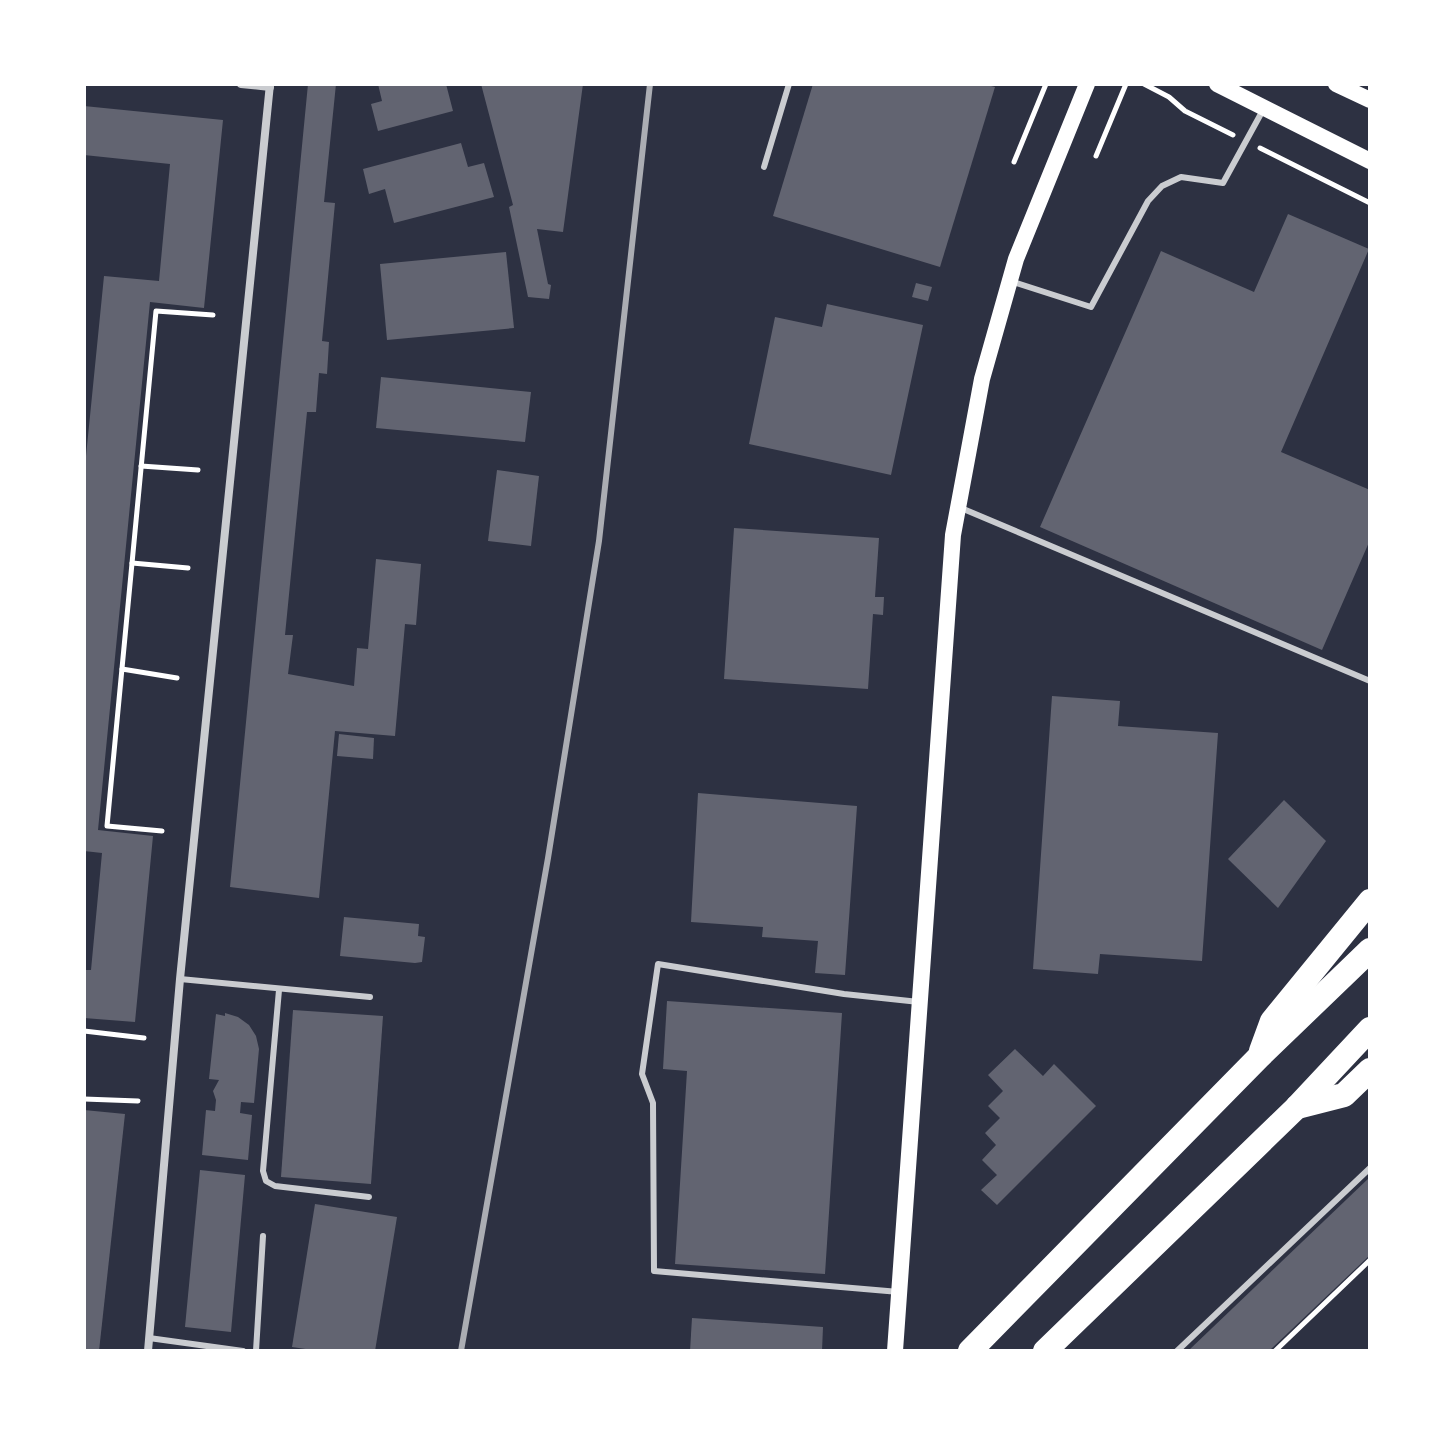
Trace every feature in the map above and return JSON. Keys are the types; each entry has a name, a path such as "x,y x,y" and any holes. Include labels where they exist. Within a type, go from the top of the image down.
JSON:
{"highway":[{"path":"1259,1057 1272,1021 1370,901"},
{"path":"970,1351 1259,1057 1370,950"},
{"path":"1045,1351 1297,1107 1370,1029"},
{"path":"1297,1107 1344,1095 1370,1070"}],"main road":[{"path":"895,1351 957,506 982,379 1016,259 1087,84"},
{"path":"1217,84 1370,161"},
{"path":"1336,84 1370,100"}],"street":[{"path":"148,1351 180,979 270,85 241,84"}],"lane":[{"path":"764,167 789,84"},
{"path":"1010,280 1091,307 1148,201 1162,186 1181,177 1223,183 1264,108"},
{"path":"957,506 1370,681"},
{"path":"899,1292 654,1271 653,1103 642,1074 658,964 844,994 919,1002"},
{"path":"180,979 370,997"},
{"path":"279,990 263,1171 266,1181 275,1186 369,1197"},
{"path":"1177,1351 1370,1168"},
{"path":"256,1351 263,1236"},
{"path":"149,1338 243,1351"}],"path":[{"path":"1014,162 1046,84"},
{"path":"1096,156 1126,84"},
{"path":"1144,84 1160,92"},
{"path":"162,831 107,826 156,311 213,315"},
{"path":"141,466 198,470"},
{"path":"132,563 188,568"},
{"path":"122,669 177,678"},
{"path":"84,1031 144,1038"},
{"path":"84,1099 138,1101"},
{"path":"1275,1351 1370,1260"}],"building":[{"path":"308,84 336,84 324,202 335,203 322,341 329,342 327,374 319,373 316,412 307,412 285,635 293,635 288,674 354,686 357,648 368,649 376,559 421,564 416,625 405,624 395,736 335,731 319,898 230,887"},
{"path":"378,84 446,84 453,111 378,131 371,104 382,101"},
{"path":"481,84 583,84 563,232 537,229 548,284 551,285 549,299 528,297 509,207 513,205"},
{"path":"813,84 983,84 995,87 940,267 773,216"},
{"path":"84,106 223,120 204,308 150,302 98,830 153,836 135,1022 84,1018 84,970 91,970 102,853 84,851 84,476 104,276 159,281 170,164 84,155"},
{"path":"461,143 468,167 484,163 494,197 394,223 385,189 369,194 363,169"},
{"path":"1288,214 1369,249 1281,452 1370,490 1370,540 1322,650 1040,527 1161,251 1254,292"},
{"path":"506,252 514,328 387,340 380,264"},
{"path":"916,283 932,287 928,301 912,297"},
{"path":"827,304 923,325 891,475 749,444 775,317 822,327"},
{"path":"381,377 531,392 525,442 376,428"},
{"path":"497,470 539,476 531,546 488,541"},
{"path":"734,528 879,538 875,597 884,597 883,615 873,614 868,689 724,679"},
{"path":"1052,696 1120,701 1118,726 1218,733 1202,961 1100,954 1098,974 1033,969"},
{"path":"339,734 374,738 373,759 337,756"},
{"path":"698,793 857,806 845,975 815,973 818,941 762,937 763,927 691,922"},
{"path":"1284,800 1326,841 1278,908 1228,859"},
{"path":"344,917 419,924 418,936 425,937 422,962 340,956"},
{"path":"667,1001 842,1013 825,1274 675,1264 687,1071 663,1069"},
{"path":"293,1010 383,1016 371,1184 281,1177"},
{"path":"225,1013 249,1025 259,1049 254,1103 241,1102 240,1113 252,1115 248,1160 202,1155 206,1110 215,1111 213,1091 219,1080 209,1079 216,1014 225,1016"},
{"path":"1015,1049 1043,1076 1054,1064 1096,1106 997,1205 981,1190 997,1175 982,1160 996,1145 985,1133 1000,1118 988,1106 1003,1091 988,1075"},
{"path":"84,1110 125,1114 99,1351 84,1351"},
{"path":"200,1170 245,1175 231,1332 185,1327"},
{"path":"1370,1177 1370,1255 1269,1351 1188,1351"},
{"path":"315,1204 397,1217 375,1351 319,1351 292,1347"},
{"path":"692,1318 823,1327 822,1351 690,1351"}],"railway":[{"path":"461,1351 548,858 599,541 650,84"}]}
